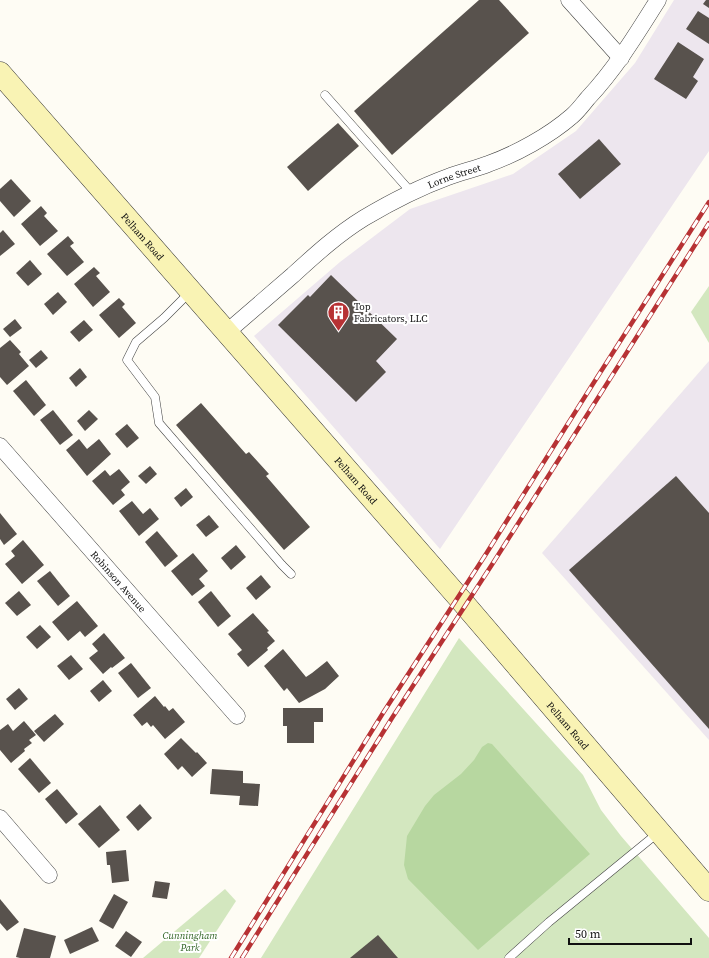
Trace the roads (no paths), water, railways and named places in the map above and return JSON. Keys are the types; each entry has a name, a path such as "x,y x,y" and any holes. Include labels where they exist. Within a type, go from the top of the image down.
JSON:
{"main road":[{"name":"Pelham Road","path":"0,73 450,587 709,890"}],"street":[{"path":"569,0 621,58"},
{"name":"Lorne Street","path":"227,332 316,254 339,235 363,219 411,192 448,177 489,164 509,155 529,145 572,116 601,84 621,58 658,0"},
{"name":"Robinson Avenue","path":"0,446 237,716"},
{"path":"0,818 49,875"}],"lane":[{"path":"325,95 411,192"},
{"path":"191,291 164,318 136,342 127,360 155,397 159,423 291,574"},
{"path":"509,958 549,922 659,832"}],"railway":[{"path":"231,958 383,713 486,554 709,202"},
{"path":"242,958 392,718 493,563 709,223"}],"place":[{"name":"Top Fabricators, LLC","path":"338,332"}],"park label":[{"name":"Cunningham Park","path":"190,940"}]}
